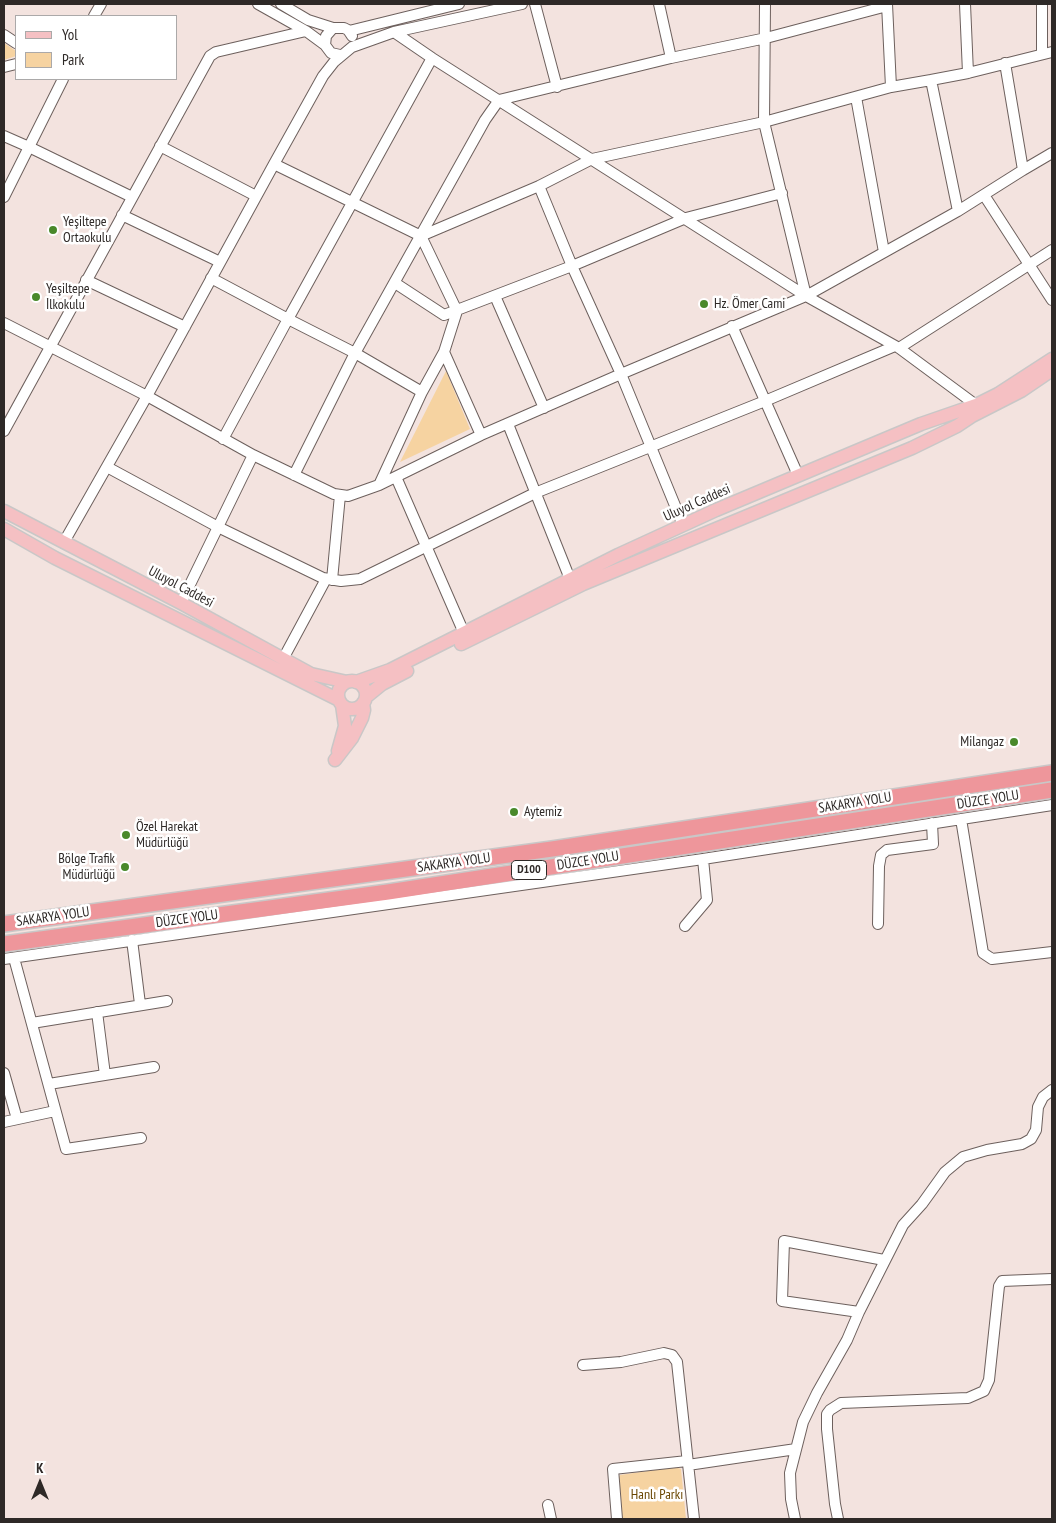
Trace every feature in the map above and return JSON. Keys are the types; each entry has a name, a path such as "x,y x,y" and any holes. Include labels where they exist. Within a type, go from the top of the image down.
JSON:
{"highway":[{"name":"SAKARYA YOLU","path":"4,924 552,849 1052,773"},
{"name":"DÜZCE YOLU","path":"4,944 388,892 1052,790"}],"main road":[{"name":"Uluyol Caddesi","path":"4,511 181,603 311,674 351,682 390,670 570,579 683,525 921,424 976,405 998,394 1052,359"},
{"path":"4,529 55,558 353,709 360,706 382,684 584,584 912,448 1021,391 1052,370"},
{"path":"351,682 362,686 364,700 362,718 352,738 335,760 342,743 345,726 340,690 351,682"}],"street":[{"path":"258,4 306,31 327,47 331,53 340,55"},
{"path":"281,4 308,20 333,28 340,27 349,31 353,38 352,47"},
{"path":"349,31 459,4"},
{"path":"64,542 147,396 323,76 340,55 349,51 352,47 394,32 522,4"},
{"path":"535,4 557,87"},
{"path":"659,4 671,58"},
{"path":"765,4 764,122 806,296"},
{"path":"965,4 968,73"},
{"path":"420,236 539,186 592,159 764,122 891,88 968,73 1047,53 1042,4"},
{"path":"294,475 355,353 485,120 499,100 671,58 766,38 887,5 891,88"},
{"path":"323,76 327,47 326,36 333,28"},
{"path":"4,431 210,56 216,52 306,31"},
{"path":"394,32 806,296 897,347 976,405 993,406"},
{"path":"4,35 15,42"},
{"path":"224,439 288,318 432,58"},
{"path":"1005,63 1023,170"},
{"path":"4,197 62,80"},
{"path":"931,80 958,210"},
{"path":"856,97 884,252"},
{"path":"4,136 132,197"},
{"path":"160,146 256,196"},
{"path":"4,323 147,396 253,455 334,494 348,496 379,485 482,435 621,374 806,296 984,195 1052,153"},
{"path":"274,164 420,236 457,311 444,352 422,392 379,485"},
{"path":"539,186 572,266 621,374 683,525"},
{"path":"394,283 444,315 572,266 686,218 782,193"},
{"path":"984,195 1052,300"},
{"path":"122,215 220,262"},
{"path":"107,467 218,527 329,579 341,581 360,579 535,493 897,347 1052,250"},
{"path":"211,278 355,353 422,392"},
{"path":"86,280 184,327"},
{"path":"495,296 544,408"},
{"path":"732,326 798,475"},
{"path":"444,352 482,435"},
{"path":"508,424 570,579"},
{"path":"181,603 253,455"},
{"path":"396,477 464,633"},
{"path":"283,659 329,579 340,495"},
{"path":"141,1138 66,1149 32,1023 9,959 703,859 1052,806"},
{"path":"961,819 983,953 992,959 1052,952"},
{"path":"878,924 879,866 881,855 887,850 933,844 932,823"},
{"path":"685,926 707,900 703,859"},
{"path":"132,940 140,1004"},
{"path":"32,1023 167,1001"},
{"path":"97,1012 105,1074"},
{"path":"49,1084 154,1067"},
{"path":"4,1073 17,1119"},
{"path":"795,1519 791,1499 790,1473 803,1422 847,1340 858,1312 903,1225 922,1204 944,1172 963,1157 987,1150 1022,1144 1031,1139 1036,1130 1038,1107 1043,1098 1052,1090"},
{"path":"4,1122 56,1111"},
{"path":"858,1312 782,1301 784,1241 884,1260"},
{"path":"838,1519 834,1504 827,1429 830,1410 841,1404 968,1398 984,1391 989,1380 1002,1281 1052,1279"},
{"path":"583,1365 621,1362 664,1353 672,1355 677,1362 694,1519"},
{"path":"617,1519 613,1470 688,1463 796,1449"},
{"path":"548,1505 551,1519"}],"green space":[{"path":"4,43 15,50 15,56 4,60"},
{"path":"446,371 470,429 400,462"},
{"name":"Hanlı Parkı","path":"675,1467 681,1469 686,1519 622,1519 618,1480 620,1475"}],"place":[{"name":"Yeşiltepe Ortaokulu","path":"53,230"},
{"name":"Yeşiltepe İlkokulu","path":"36,297"},
{"name":"Hz. Ömer Cami","path":"704,304"},
{"name":"Milangaz","path":"1014,742"},
{"name":"Aytemiz","path":"514,812"},
{"name":"Özel Harekat Müdürlüğü","path":"126,835"},
{"name":"Bölge Trafik Müdürlüğü","path":"125,867"}]}
